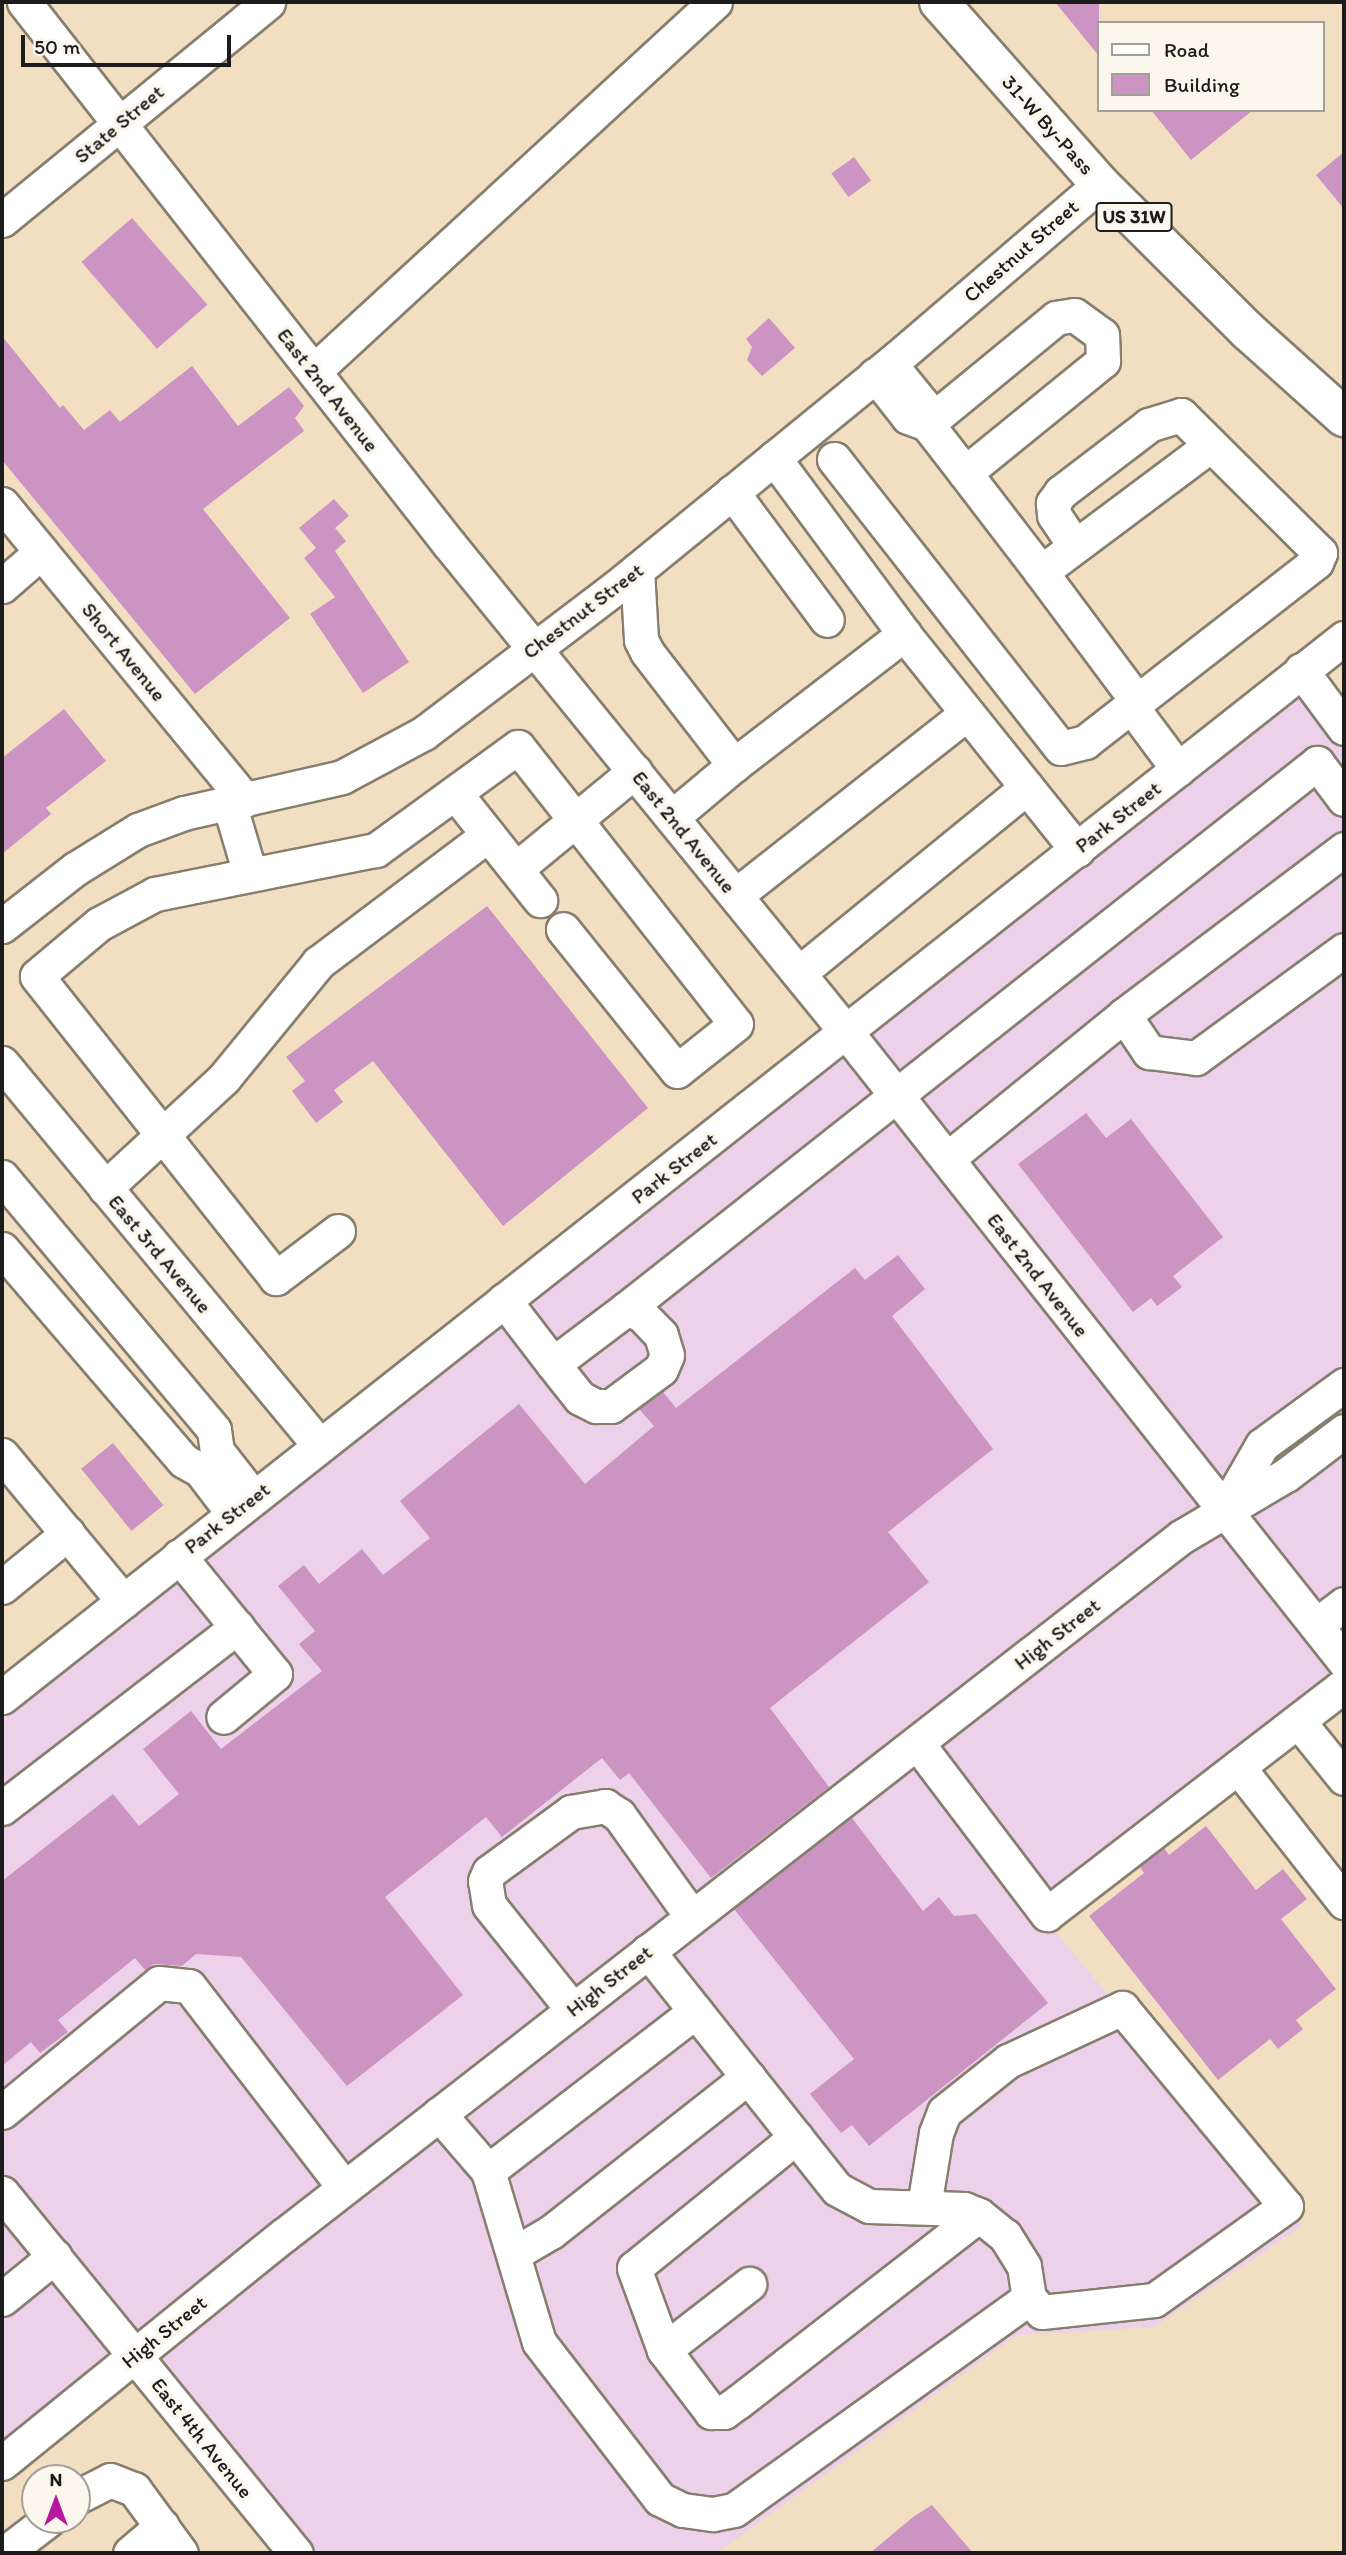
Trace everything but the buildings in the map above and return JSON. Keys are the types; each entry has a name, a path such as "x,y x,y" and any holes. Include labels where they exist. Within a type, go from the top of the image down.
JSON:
{"main road":[{"name":"31-W By-Pass","path":"939,2 1100,184 1248,331 1344,417"}],"street":[{"name":"East 2nd Avenue","path":"24,2 314,371 896,1096 1144,1387 1224,1510 1344,1661"},
{"name":"State Street","path":"2,220 268,2"},
{"path":"314,371 715,2"},
{"name":"Chestnut Street","path":"2,926 117,842 161,821 363,768 424,733 637,570 882,370 1100,184"},
{"path":"928,424 1056,318 1074,315 1102,335 1106,347 1103,362 965,473"},
{"path":"882,370 924,406 928,424 1186,763"},
{"path":"834,459 1061,748 1085,742 1316,562 1320,553 1181,415 1149,425 1061,492 1053,503 1054,515 1075,547"},
{"path":"1041,572 1211,445"},
{"path":"774,458 904,634 1077,850"},
{"path":"732,492 827,620"},
{"name":"Short Avenue","path":"2,505 237,802"},
{"path":"2,586 41,552"},
{"path":"637,570 641,640 647,652 734,765"},
{"path":"672,817 734,765 904,634"},
{"name":"Park Street","path":"2,1697 319,1445 847,1033 1344,638"},
{"path":"1301,670 1344,728"},
{"path":"736,895 967,713"},
{"path":"338,1231 276,1278 37,976 99,924 155,894 376,850 517,747 736,1024 677,1071 563,929"},
{"path":"553,1364 1317,763 1344,799"},
{"path":"516,869 635,771"},
{"path":"799,973 1027,788"},
{"path":"455,793 540,900"},
{"path":"237,802 250,874"},
{"path":"105,1188 165,1137 224,1079 318,963 488,835"},
{"path":"947,1159 1124,1015 1344,849"},
{"path":"1124,1015 1149,1052 1196,1058 1344,950"},
{"name":"East 3rd Avenue","path":"2,1063 319,1445"},
{"path":"2,1177 214,1430 217,1451 243,1505"},
{"path":"2,1249 184,1461 200,1470 243,1505"},
{"path":"504,1300 580,1398 596,1406 611,1406 651,1377 661,1369 667,1354 661,1335 641,1314 626,1309"},
{"path":"1224,1510 1262,1445 1344,1385"},
{"name":"High Street","path":"2,2463 344,2187 1181,1537 1286,1475 1344,1431"},
{"path":"6,1469 68,1533 123,1601"},
{"path":"2,1587 68,1533"},
{"path":"179,1556 275,1674 223,1717"},
{"path":"1316,1625 1344,1604"},
{"path":"2,1808 237,1627"},
{"path":"916,1743 1047,1914 1344,1685"},
{"path":"1298,1721 1344,1778"},
{"path":"1238,1768 1344,1902"},
{"path":"573,2010 489,1905 485,1881 489,1872 571,1812 605,1806 619,1815 692,1917"},
{"path":"648,1951 837,2189 854,2201 869,2206 964,2209 979,2215 1005,2236 1024,2266 1029,2298 1042,2312 1154,2300 1286,2206 1250,2144 1122,2008 1008,2061 944,2112 936,2133 924,2206"},
{"path":"2,2112 159,1983 189,1986 344,2187"},
{"path":"488,2171 696,2011"},
{"path":"514,2253 551,2232 748,2077"},
{"path":"439,2113 488,2171 538,2342 556,2371 660,2499 683,2510 713,2514 734,2510 1029,2298"},
{"path":"796,2137 634,2268 664,2350 711,2413 724,2412 979,2215"},
{"name":"East 4th Avenue","path":"5,2203 55,2256 136,2354 281,2548"},
{"path":"2,2299 55,2256"},
{"path":"664,2350 750,2284"},
{"path":"91,2490 110,2480 134,2489 181,2553"},
{"path":"130,2553 162,2526"},
{"path":"5,2553 30,2534"}],"shaded area":[{"path":"1301,670 1344,727 1344,1704 1053,1929 1302,2226 1154,2327 1017,2335 717,2553 305,2553 136,2354 2,2463 2,1699"}]}
